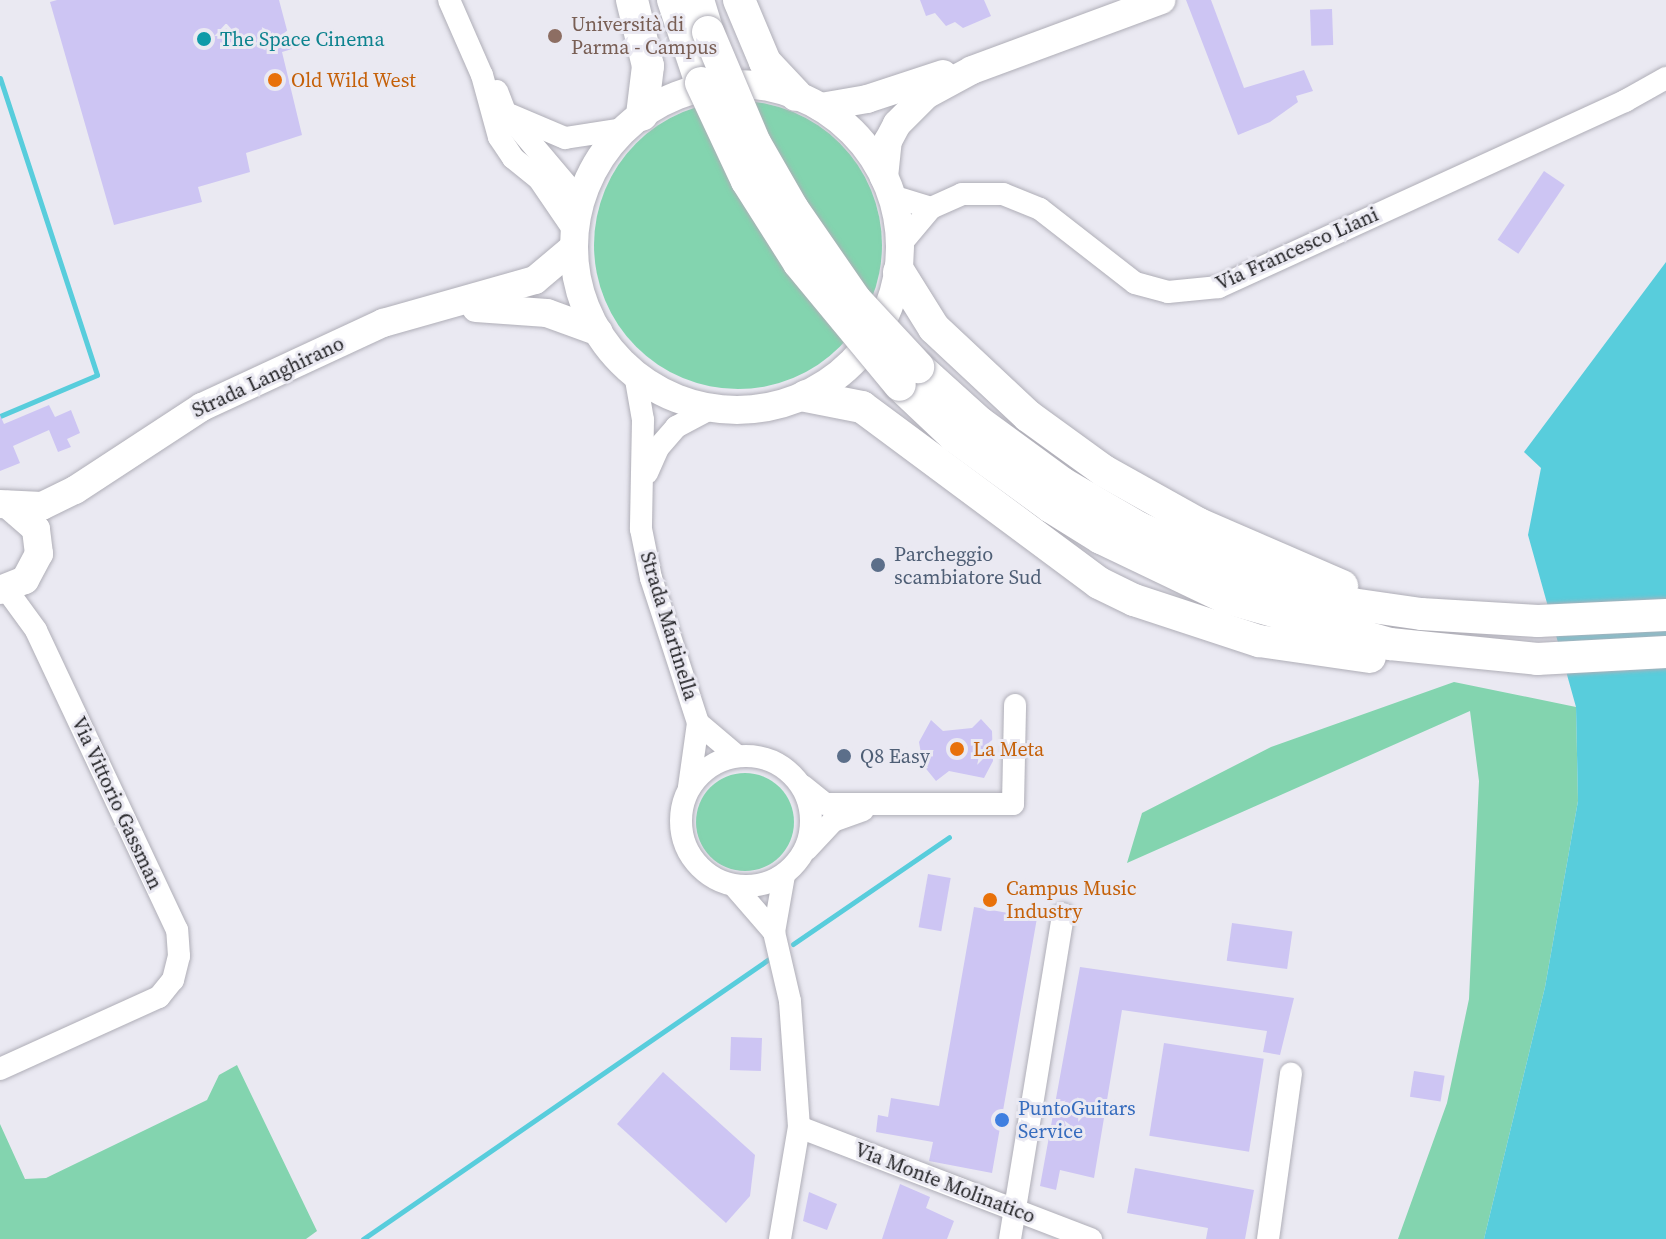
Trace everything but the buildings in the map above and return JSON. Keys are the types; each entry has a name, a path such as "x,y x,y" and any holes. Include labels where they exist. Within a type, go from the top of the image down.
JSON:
{"highway":[{"path":"632,0 648,66 633,122"},
{"path":"673,0 793,209 909,376 1017,452 1152,534 1258,579 1338,602 1505,620 1666,615"},
{"path":"698,0 696,36 701,83 747,181 799,263 1003,474 1101,538 1162,571 1224,597 1343,634 1491,657 1537,659 1666,652"},
{"path":"739,0 765,62 808,101"},
{"path":"900,258 934,328 1028,416 1104,471 1199,524 1353,591 1505,620"},
{"path":"806,396 862,407 1076,566 1134,600 1204,626 1325,653 1457,664 1491,657"}],"main road":[{"name":"Strada Langhirano","path":"888,186 858,137 808,101 743,84 716,85 677,96 633,122 598,163 581,202 575,239 577,277 599,332 635,374 671,396 712,408 760,408 806,396 840,374 868,346 888,311 900,258 888,186 888,141 897,124 926,95 972,70 1161,0"},
{"name":"Strada Langhirano","path":"808,101 972,70"},
{"name":"Strada Langhirano","path":"4,505 42,506 110,467 202,407 383,323 535,280 575,239"},
{"name":"Strada Langhirano","path":"435,308 547,313 599,332"},
{"name":"Strada Langhirano","path":"3,590 36,562 67,508 110,467"},
{"name":"Strada Langhirano","path":"4,505 36,529 36,562"}],"street":[{"path":"449,0 482,75 499,137 513,158 539,179 575,239"},
{"path":"462,0 505,112 581,202"},
{"name":"Via Francesco Liani","path":"900,258 931,208 962,194 1003,194 1040,209 1135,283 1168,292 1219,287 1625,101 1666,78"},
{"path":"505,112 565,138 633,122"},
{"path":"888,186 931,208"},
{"name":"Strada Martinella","path":"635,374 643,420 641,529 651,578 698,723 689,787 681,807 686,849 698,867 735,887 774,932"},
{"name":"Strada Martinella","path":"643,482 658,448 676,427 712,408"},
{"name":"Via Vittorio Gassman","path":"36,562 36,630"},
{"name":"Via Vittorio Gassman","path":"0,1069 159,997 173,980 179,956 177,930 36,630 3,590"},
{"name":"Strada Martinella","path":"698,723 737,756 771,760 825,804 1013,804 1015,705"},
{"path":"689,787 710,767 737,756"},
{"path":"798,782 811,816 804,852"},
{"path":"735,887 769,883 784,875 833,821 875,805"},
{"name":"Strada Martinella","path":"780,1239 799,1127 790,1001 774,932 784,875"},
{"path":"1010,1239 1063,914"},
{"path":"1268,1239 1291,1074"},
{"name":"Via Monte Molinatico","path":"799,1127 1091,1239"}],"green space":[{"path":"738,101 766,104 793,112 818,125 840,143 858,165 871,190 879,217 882,245 879,273 871,300 858,325 840,347 818,365 793,378 766,386 738,389 710,386 683,378 658,365 636,347 618,325 605,300 597,273 594,245 597,217 605,190 618,165 636,143 658,125 683,112 710,104"},
{"path":"1454,682 1576,707 1578,801 1545,987 1484,1239 1398,1239 1447,1103 1469,999 1479,781 1470,711 1127,863 1142,813 1271,747"},
{"path":"745,773 764,777 780,787 790,803 794,822 790,841 780,857 764,867 745,871 726,867 710,857 700,841 696,822 700,803 710,787 726,777"},
{"path":"237,1065 317,1231 306,1239 0,1239 0,1124 25,1179 46,1178 207,1100 219,1075"}],"water":[{"path":"1666,262 1666,1239 1484,1239 1545,987 1578,801 1576,707 1528,535 1541,468 1524,452"}],"waterway":[{"path":"0,78 97,375 0,416"},
{"path":"793,944 949,837"},
{"path":"363,1239 769,959"}],"place":[{"name":"Università di Parma - Campus","path":"555,36"},
{"name":"The Space Cinema","path":"204,39"},
{"name":"Old Wild West","path":"275,80"},
{"name":"Parcheggio scambiatore Sud","path":"878,565"},
{"name":"La Meta","path":"957,749"},
{"name":"Q8 Easy","path":"844,756"},
{"name":"Campus Music Industry","path":"990,900"},
{"name":"PuntoGuitars Service","path":"1002,1120"}]}
